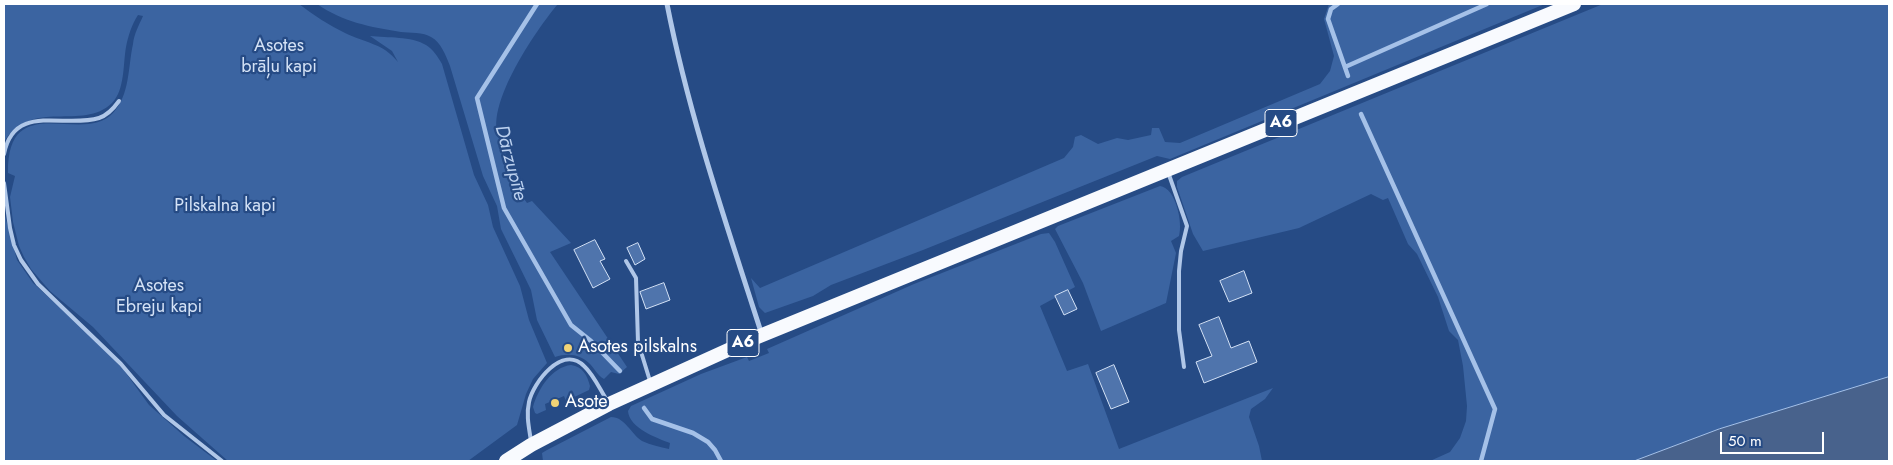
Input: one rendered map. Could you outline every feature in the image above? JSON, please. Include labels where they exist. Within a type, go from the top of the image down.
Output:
[{"type":"highway","name":"A6","points":[[506,461],[531,445],[609,404],[762,335],[1574,4]]},
{"type":"street","points":[[667,4],[675,45],[715,190],[762,335]]},
{"type":"lane","points":[[4,154],[9,137],[16,129],[27,123],[39,120],[86,120],[98,118],[114,108],[119,101]]},
{"type":"lane","points":[[1167,170],[1187,226],[1180,271],[1179,330],[1184,367]]},
{"type":"lane","points":[[4,183],[14,245],[21,260],[38,284],[121,364],[164,415],[222,461]]},
{"type":"lane","points":[[626,261],[636,278],[638,342],[651,384]]},
{"type":"lane","points":[[531,445],[528,416],[530,399],[537,382],[559,362],[574,360],[584,366],[609,404]]},
{"type":"green space","points":[[4,4],[299,4],[339,30],[380,47],[398,62],[392,51],[370,36],[413,40],[429,47],[442,64],[474,175],[488,205],[493,227],[520,286],[529,320],[547,363],[533,379],[526,394],[517,425],[468,461],[228,461],[177,416],[93,327],[50,291],[31,269],[24,257],[13,222],[10,197],[15,176],[8,173],[11,147],[20,132],[33,125],[100,122],[113,113],[123,98],[128,80],[134,40],[143,16],[138,15],[130,30],[123,76],[119,91],[112,103],[100,111],[86,115],[57,116],[28,121],[15,129],[4,142]]},
{"type":"green space","points":[[317,4],[558,4],[537,32],[513,72],[503,93],[497,114],[497,131],[503,144],[515,186],[527,203],[532,201],[571,243],[550,252],[627,367],[619,374],[611,372],[604,379],[590,364],[578,356],[565,355],[555,357],[537,320],[531,290],[501,229],[497,206],[483,176],[450,66],[438,42],[424,34],[401,32],[357,23]]},
{"type":"green space","points":[[1329,4],[1545,4],[1170,159],[1157,156],[831,285],[813,296],[765,313],[759,307],[751,278],[760,288],[1064,158],[1073,147],[1075,137],[1081,135],[1098,144],[1117,138],[1128,140],[1151,135],[1152,128],[1159,128],[1165,142],[1180,143],[1320,84],[1330,71],[1334,56],[1324,19]]},
{"type":"green space","points":[[1603,4],[1889,4],[1889,377],[1719,429],[1634,461],[1430,461],[1450,452],[1460,438],[1466,421],[1467,406],[1463,366],[1458,340],[1449,331],[1438,297],[1417,254],[1408,244],[1388,198],[1383,200],[1371,194],[1299,228],[1203,251],[1193,234],[1177,187],[1177,181],[1182,177]]},
{"type":"green space","points":[[1160,186],[1166,188],[1174,199],[1180,223],[1179,236],[1171,241],[1176,253],[1166,303],[1101,331],[1083,283],[1055,229],[1058,226]]},
{"type":"green space","points":[[4,212],[17,260],[33,283],[123,369],[149,405],[184,436],[217,461],[4,461]]},
{"type":"green space","points":[[1049,233],[1055,242],[1075,287],[1040,306],[1067,371],[1088,364],[1119,449],[1273,388],[1265,399],[1251,409],[1249,417],[1262,461],[543,461],[542,453],[611,417],[624,423],[642,441],[669,449],[670,443],[644,432],[633,422],[628,411],[631,406],[701,374],[747,357],[749,361],[769,353],[767,349],[914,284],[1041,234]]},
{"type":"green space","points":[[571,365],[584,372],[590,386],[589,390],[566,401],[564,396],[545,404],[546,410],[535,413],[533,407],[542,386],[552,374]]},
{"type":"shaded area","points":[[1889,377],[1889,461],[1634,461],[1719,429]]},
{"type":"building","points":[[595,240],[605,259],[600,261],[610,279],[593,288],[574,250]]},
{"type":"building","points":[[638,243],[645,259],[635,265],[627,248]]},
{"type":"building","points":[[1244,271],[1252,293],[1229,302],[1220,281]]},
{"type":"building","points":[[664,283],[670,300],[646,309],[640,292]]},
{"type":"building","points":[[1068,290],[1077,309],[1064,315],[1055,296]]},
{"type":"building","points":[[1219,317],[1231,348],[1249,341],[1257,362],[1204,383],[1196,362],[1212,356],[1199,325]]},
{"type":"building","points":[[1114,365],[1129,402],[1111,409],[1096,373]]},
{"type":"waterway","name":"Dārzupīte","points":[[537,4],[477,98],[504,208],[571,325],[591,341],[620,371]]},
{"type":"waterway","points":[[1338,4],[1331,9],[1328,19],[1348,76]]},
{"type":"waterway","points":[[1345,67],[1487,4]]},
{"type":"waterway","points":[[1361,114],[1495,409],[1481,461]]},
{"type":"waterway","name":"Dārzupīte","points":[[644,408],[652,419],[693,433],[708,442],[721,461]]},
{"type":"place","name":"Asotes pilskalns","points":[[568,348]]},
{"type":"place","name":"Asote","points":[[555,403]]},
{"type":"park label","name":"Asotes brāļu kapi","points":[[279,57]]},
{"type":"park label","name":"Pilskalna kapi","points":[[225,207]]},
{"type":"park label","name":"Asotes Ebreju kapi","points":[[159,297]]}]
